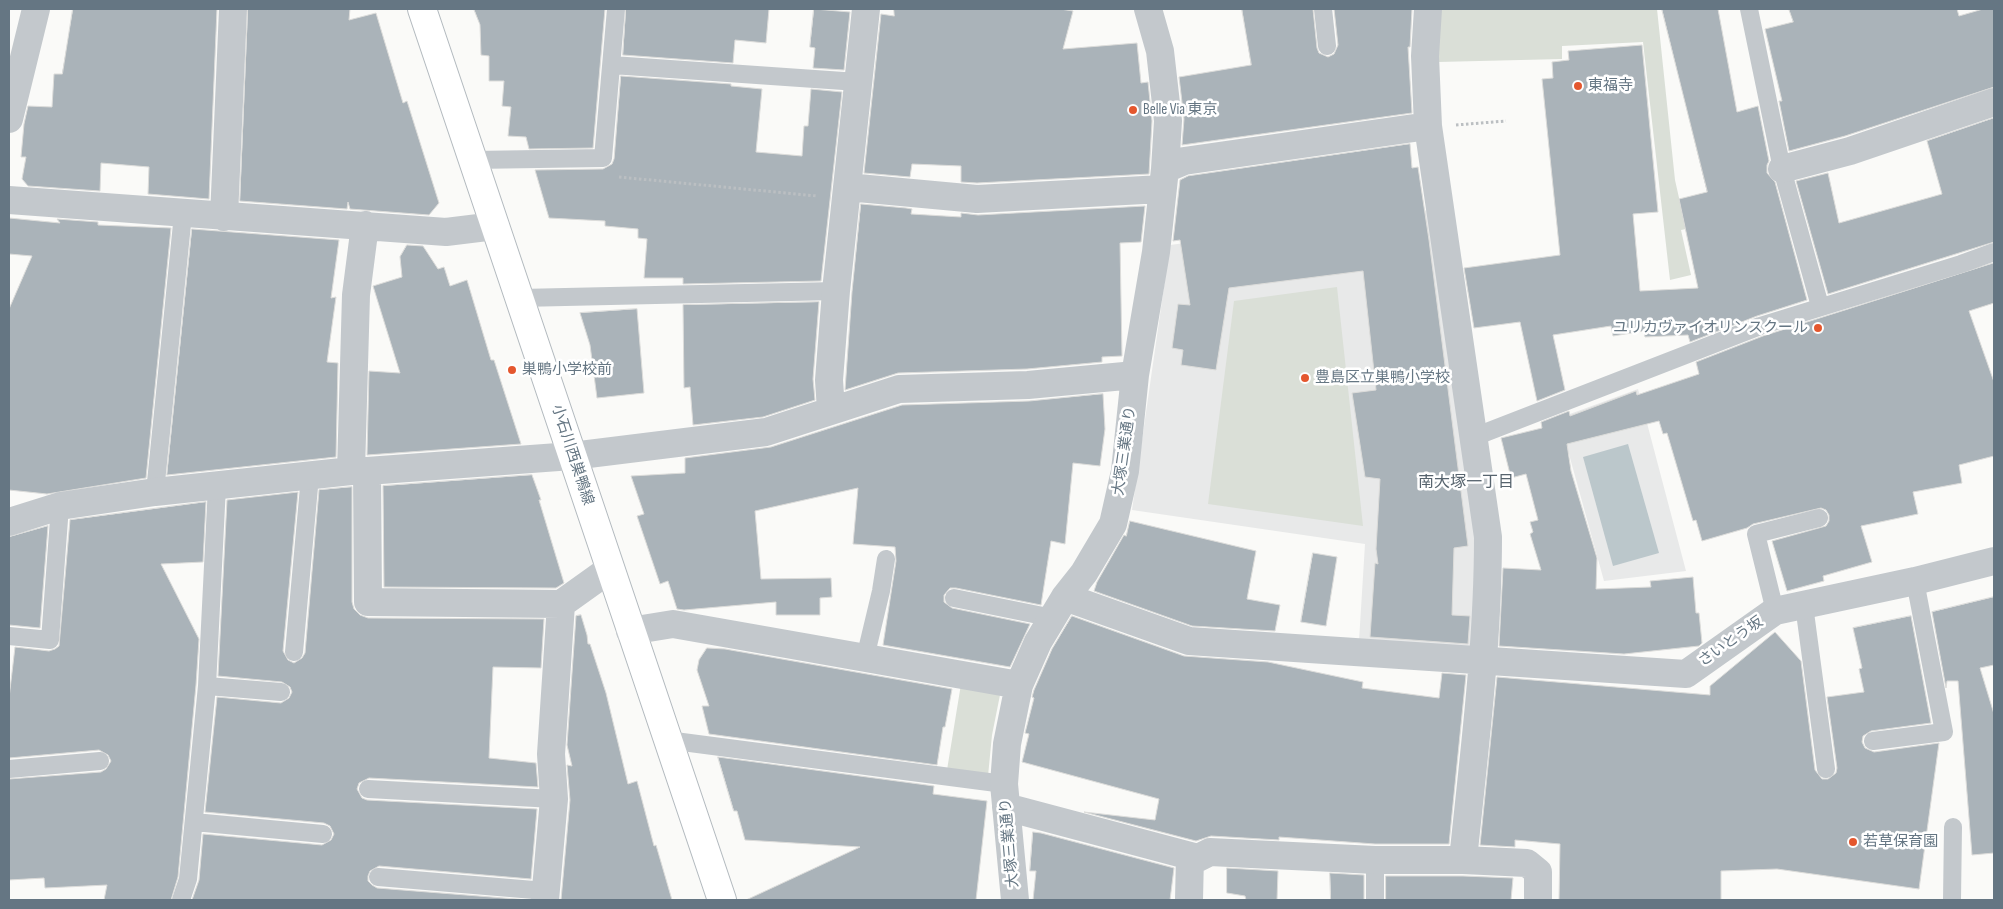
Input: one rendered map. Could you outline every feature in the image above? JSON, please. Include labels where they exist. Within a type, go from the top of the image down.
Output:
[{"type":"main road","name":"小石川西巣鴨線","points":[[422,9],[722,900]]},
{"type":"street","points":[[10,106],[36,9]]},
{"type":"street","points":[[224,217],[233,9]]},
{"type":"street","points":[[831,410],[829,380],[836,292],[866,9]]},
{"type":"street","name":"大塚三業通り","points":[[1015,900],[1005,796],[1007,744],[1019,685],[1038,642],[1059,607],[1084,573],[1113,524],[1125,471],[1135,375],[1156,252],[1164,179],[1167,112],[1160,51],[1148,9]]},
{"type":"street","points":[[1428,9],[1425,56],[1428,126],[1488,537],[1488,589],[1484,660],[1462,860]]},
{"type":"street","points":[[1782,169],[1850,151],[1994,102]]},
{"type":"street","points":[[847,193],[977,199],[1164,179],[1184,161],[1428,126]]},
{"type":"street","points":[[9,200],[446,232],[495,226]]},
{"type":"street","points":[[365,225],[356,295],[359,471],[368,602],[561,604],[610,569]]},
{"type":"street","points":[[9,522],[60,506],[155,492],[359,471],[572,456],[766,432],[899,388],[1028,385],[1135,375]]},
{"type":"street","name":"さいとう坂","points":[[1059,607],[1189,641],[1686,674],[1775,611],[1915,581],[1994,561]]},
{"type":"street","points":[[545,896],[554,799],[551,754],[561,604]]},
{"type":"street","points":[[630,631],[673,624],[1019,685]]},
{"type":"street","points":[[1005,796],[1198,858],[1210,852],[1375,860],[1462,860],[1527,863],[1538,872],[1538,900]]},
{"type":"street","points":[[1189,900],[1190,856]]},
{"type":"lane","points":[[473,160],[602,158],[616,9]]},
{"type":"lane","points":[[1323,9],[1327,46]]},
{"type":"lane","points":[[1749,9],[1782,169],[1820,306]]},
{"type":"lane","points":[[612,64],[858,82]]},
{"type":"lane","points":[[155,492],[183,214]]},
{"type":"lane","points":[[1474,437],[1760,326],[1952,267],[1994,252]]},
{"type":"lane","points":[[520,298],[836,292]]},
{"type":"lane","points":[[294,652],[310,476]]},
{"type":"lane","points":[[181,900],[188,879],[207,686],[217,486]]},
{"type":"lane","points":[[9,636],[50,640],[60,506]]},
{"type":"lane","points":[[1775,611],[1756,534],[1819,518]]},
{"type":"lane","points":[[865,658],[881,591],[886,559]]},
{"type":"lane","points":[[1873,740],[1944,732],[1915,581]]},
{"type":"lane","points":[[954,598],[1059,607]]},
{"type":"lane","points":[[1804,605],[1826,769]]},
{"type":"lane","points":[[207,686],[281,692]]},
{"type":"lane","points":[[667,740],[1005,796]]},
{"type":"lane","points":[[9,769],[100,761]]},
{"type":"lane","points":[[368,789],[554,799]]},
{"type":"lane","points":[[194,822],[323,834]]},
{"type":"lane","points":[[1952,827],[1952,900]]},
{"type":"lane","points":[[1375,860],[1375,900]]},
{"type":"lane","points":[[378,877],[545,896]]},
{"type":"path","points":[[1468,124],[1506,121]]},
{"type":"path","points":[[602,158],[603,175],[847,193]]},
{"type":"shaded area","points":[[1441,9],[1657,9],[1675,180],[1686,229],[1681,230],[1691,275],[1670,280],[1643,42],[1562,46],[1562,59],[1438,62]]},
{"type":"shaded area","name":"豊島区立巣鴨小学校","points":[[1436,209],[1481,544],[1473,648],[1359,641],[1365,544],[1132,510],[1170,245]]},
{"type":"shaded area","points":[[1337,287],[1363,526],[1208,504],[1234,301]]},
{"type":"shaded area","points":[[1638,389],[1686,571],[1604,581],[1559,418]]},
{"type":"shaded area","points":[[1628,444],[1659,553],[1613,566],[1583,457]]},
{"type":"shaded area","points":[[961,684],[1001,690],[992,735],[988,776],[947,770]]},
{"type":"building","points":[[73,9],[217,9],[209,199],[148,194],[149,167],[101,163],[100,191],[28,186],[22,179],[26,157],[21,157],[24,124],[28,106],[52,107],[54,74],[62,74]]},
{"type":"building","points":[[248,9],[350,9],[349,20],[376,13],[403,103],[407,101],[439,203],[429,215],[350,209],[348,202],[347,209],[240,201]]},
{"type":"building","points":[[474,9],[605,9],[593,148],[529,149],[526,137],[508,136],[511,107],[502,106],[504,81],[489,81],[489,56],[481,55],[480,25]]},
{"type":"building","points":[[626,9],[769,9],[766,43],[735,40],[733,63],[623,55]]},
{"type":"building","points":[[814,9],[850,12],[844,70],[813,68],[815,48],[810,47]]},
{"type":"building","points":[[894,9],[1060,9],[1073,11],[1063,49],[1137,43],[1141,83],[1148,82],[1152,121],[1149,174],[977,183],[961,182],[961,166],[912,164],[910,177],[864,173],[881,14],[894,16]]},
{"type":"building","points":[[1242,9],[1313,9],[1317,48],[1319,53],[1328,57],[1334,54],[1338,45],[1334,9],[1412,9],[1410,47],[1408,47],[1412,113],[1182,145],[1184,119],[1179,77],[1251,65]]},
{"type":"building","points":[[1662,9],[1718,9],[1737,112],[1758,106],[1769,161],[1767,173],[1775,182],[1807,300],[1757,316],[1690,342],[1688,335],[1645,337],[1644,331],[1613,336],[1611,326],[1553,335],[1565,390],[1537,401],[1520,322],[1474,328],[1464,268],[1560,255],[1542,79],[1553,78],[1552,62],[1569,60],[1568,51],[1642,45],[1658,212],[1633,214],[1640,291],[1698,288],[1679,199],[1707,192]]},
{"type":"building","points":[[1789,9],[1957,9],[1959,16],[1983,9],[1994,9],[1994,87],[1845,136],[1789,151],[1779,101],[1782,101],[1765,29],[1793,22]]},
{"type":"building","points":[[621,76],[731,84],[731,86],[762,89],[756,152],[802,156],[804,126],[808,126],[811,89],[842,92],[821,281],[683,284],[683,278],[644,278],[647,239],[638,238],[638,229],[605,226],[605,221],[549,218],[535,170],[603,169],[612,164]]},
{"type":"building","points":[[1994,118],[1994,242],[1828,294],[1796,181],[1828,173],[1839,223],[1942,194],[1927,141]]},
{"type":"building","points":[[1410,144],[1412,168],[1418,167],[1429,240],[1468,546],[1454,548],[1452,615],[1470,616],[1468,644],[1370,637],[1375,563],[1378,564],[1376,549],[1380,479],[1365,477],[1352,393],[1376,390],[1363,271],[1229,288],[1216,370],[1181,365],[1183,350],[1172,348],[1178,304],[1190,305],[1180,240],[1173,241],[1180,180],[1188,176]]},
{"type":"building","points":[[861,204],[912,209],[911,214],[961,217],[961,213],[978,215],[1145,206],[1141,242],[1120,243],[1122,356],[1102,357],[1102,362],[1027,369],[898,373],[845,390]]},
{"type":"building","points":[[9,218],[60,223],[57,219],[98,222],[98,225],[171,228],[146,478],[47,494],[9,490],[9,309],[32,256],[9,254]]},
{"type":"building","points":[[192,229],[339,240],[331,298],[336,297],[327,362],[338,363],[336,457],[167,475]]},
{"type":"building","points":[[407,245],[423,246],[438,269],[444,267],[450,286],[467,280],[491,360],[494,360],[521,444],[367,455],[369,371],[400,373],[373,286],[402,277],[400,257]]},
{"type":"building","points":[[1994,263],[1994,303],[1969,311],[1994,382],[1994,456],[1959,465],[1962,483],[1913,492],[1918,514],[1861,526],[1872,562],[1823,576],[1824,581],[1787,591],[1772,541],[1826,526],[1829,521],[1829,515],[1826,510],[1821,508],[1753,524],[1747,528],[1702,541],[1696,520],[1693,521],[1667,433],[1663,434],[1659,421],[1567,444],[1571,471],[1597,558],[1596,589],[1651,587],[1650,581],[1693,577],[1696,613],[1699,613],[1702,643],[1699,646],[1624,654],[1499,646],[1503,568],[1541,570],[1530,534],[1533,532],[1530,522],[1538,520],[1526,474],[1511,478],[1501,438],[1542,428],[1541,422],[1569,411],[1570,416],[1636,391],[1637,395],[1699,374],[1696,362],[1763,336]]},
{"type":"building","points":[[819,302],[813,379],[815,400],[763,417],[693,425],[690,387],[684,388],[683,305]]},
{"type":"building","points":[[637,309],[644,393],[597,398],[590,345],[580,313]]},
{"type":"building","points":[[1103,394],[1105,429],[1100,466],[1073,463],[1065,544],[1051,541],[1041,605],[956,588],[950,588],[944,595],[944,602],[952,608],[1030,624],[1010,667],[883,645],[896,561],[895,547],[853,544],[858,488],[755,511],[761,579],[831,578],[832,597],[820,598],[820,615],[776,615],[776,602],[677,609],[668,581],[660,584],[637,516],[644,514],[631,476],[685,473],[685,458],[771,447],[902,405],[1029,401]]},
{"type":"building","points":[[532,475],[541,500],[539,500],[564,583],[556,588],[384,587],[383,486]]},
{"type":"building","points":[[352,487],[352,602],[354,609],[360,615],[368,618],[544,619],[541,668],[493,667],[489,758],[536,763],[538,787],[369,778],[359,783],[357,789],[362,798],[367,800],[537,809],[531,879],[379,866],[370,871],[368,881],[377,888],[529,900],[192,900],[199,880],[203,834],[322,845],[331,840],[334,834],[330,826],[324,823],[205,812],[217,697],[281,703],[289,698],[292,692],[290,687],[282,682],[218,676],[227,500],[298,492],[283,651],[288,660],[294,663],[302,658],[305,653],[319,490]]},
{"type":"building","points":[[206,502],[203,562],[161,564],[199,639],[178,877],[171,900],[104,900],[107,885],[45,888],[44,878],[9,880],[9,779],[101,772],[106,769],[111,761],[108,755],[99,750],[9,758],[9,698],[15,647],[49,651],[59,646],[70,520]]},
{"type":"building","points":[[1130,521],[1256,551],[1247,599],[1280,605],[1275,631],[1192,626],[1094,591],[1097,582],[1124,535],[1126,536]]},
{"type":"building","points":[[48,526],[40,628],[9,625],[9,537]]},
{"type":"building","points":[[1313,553],[1337,557],[1326,626],[1301,622]]},
{"type":"building","points":[[1994,597],[1994,665],[1980,668],[1994,714],[1994,853],[1972,855],[1958,681],[1947,681],[1946,688],[1932,612]]},
{"type":"building","points":[[581,615],[588,644],[590,644],[606,693],[628,784],[637,781],[654,846],[656,845],[672,900],[561,900],[570,800],[567,765],[572,766],[567,745],[576,616]]},
{"type":"building","points":[[1072,616],[1184,656],[1268,662],[1363,682],[1362,688],[1439,698],[1442,673],[1466,675],[1449,844],[1375,844],[1279,837],[1279,840],[1211,836],[1196,841],[1084,812],[1155,820],[1159,799],[1022,762],[1029,734],[1025,733],[1034,698],[1032,697],[1034,690],[1052,649]]},
{"type":"building","points":[[1911,616],[1931,723],[1871,731],[1863,736],[1862,742],[1865,748],[1874,752],[1939,743],[1919,889],[1777,869],[1721,871],[1721,900],[1559,900],[1560,844],[1515,840],[1515,847],[1480,845],[1497,677],[1710,695],[1710,686],[1775,632],[1801,661],[1815,770],[1822,779],[1828,779],[1836,773],[1837,768],[1827,697],[1864,692],[1859,669],[1862,668],[1853,628]]},
{"type":"building","points":[[707,648],[725,649],[952,689],[937,765],[709,734],[702,706],[709,706],[697,670],[699,660]]},
{"type":"building","points":[[718,757],[934,786],[933,794],[987,801],[976,900],[746,900],[860,847],[745,840]]},
{"type":"building","points":[[1033,832],[1174,868],[1170,900],[1033,900],[1036,871],[1030,871]]},
{"type":"building","points":[[1227,868],[1278,871],[1277,900],[1246,900],[1245,896],[1227,893]]},
{"type":"building","points":[[1330,873],[1364,875],[1364,900],[1331,900]]},
{"type":"building","points":[[1386,876],[1513,878],[1511,900],[1386,900]]},
{"type":"place","name":"東福寺","points":[[1578,86]]},
{"type":"place","name":"Belle Via 東京","points":[[1133,110]]},
{"type":"place","name":"ユリカヴァイオリンスクール","points":[[1818,328]]},
{"type":"place","name":"巣鴨小学校前","points":[[512,370]]},
{"type":"place","name":"豊島区立巣鴨小学校","points":[[1305,378]]},
{"type":"place","name":"若草保育園","points":[[1853,842]]},
{"type":"district","name":"南大塚一丁目","points":[[1466,483]]}]
